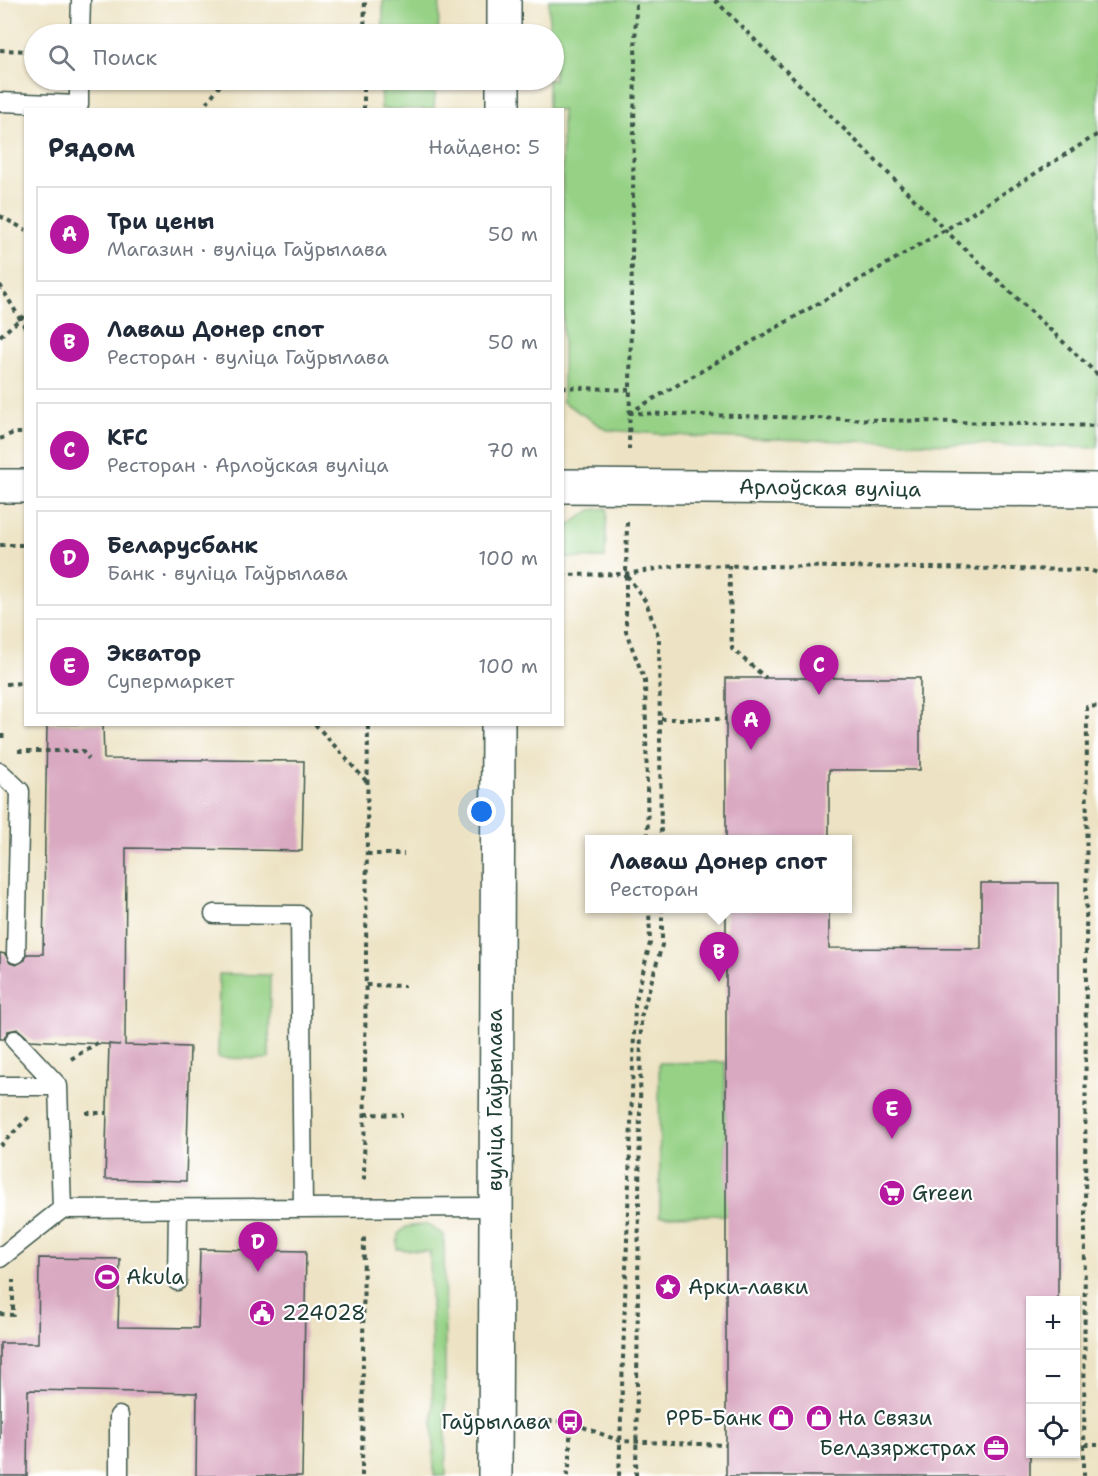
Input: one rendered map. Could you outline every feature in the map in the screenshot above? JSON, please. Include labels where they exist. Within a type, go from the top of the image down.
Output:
[{"type":"main road","points":[[504,0],[504,24]]},
{"type":"main road","points":[[503,90],[503,108]]},
{"type":"main road","points":[[0,486],[24,486]]},
{"type":"main road","name":"Арлоўская вуліца","points":[[564,486],[1098,490]]},
{"type":"main road","name":"вуліца Гаўрылава","points":[[495,1476],[498,726]]},
{"type":"lane","points":[[80,24],[81,0]]},
{"type":"lane","points":[[0,102],[79,105],[79,90]]},
{"type":"lane","points":[[0,772],[20,791],[16,954]]},
{"type":"lane","points":[[214,914],[300,915],[303,1208]]},
{"type":"lane","points":[[15,1040],[58,1086],[62,1209]]},
{"type":"lane","points":[[0,1086],[58,1086]]},
{"type":"lane","points":[[6,1264],[62,1209],[495,1207]]},
{"type":"lane","points":[[177,1281],[178,1209]]},
{"type":"lane","points":[[119,1416],[119,1476]]},
{"type":"path","points":[[364,24],[365,0]]},
{"type":"path","points":[[629,450],[636,0]]},
{"type":"path","points":[[715,0],[945,230],[1098,375]]},
{"type":"path","points":[[0,50],[24,51]]},
{"type":"path","points":[[203,108],[216,90]]},
{"type":"path","points":[[364,90],[364,108]]},
{"type":"path","points":[[629,413],[945,230],[1098,134]]},
{"type":"path","points":[[0,216],[24,229]]},
{"type":"path","points":[[0,285],[24,326]]},
{"type":"path","points":[[0,336],[24,316]]},
{"type":"path","points":[[564,387],[629,390]]},
{"type":"path","points":[[629,413],[1098,426]]},
{"type":"path","points":[[0,439],[13,433],[24,433]]},
{"type":"path","points":[[627,518],[626,632],[645,681],[648,835]]},
{"type":"path","points":[[0,545],[24,545]]},
{"type":"path","points":[[0,552],[6,545]]},
{"type":"path","points":[[564,575],[627,574],[681,565],[1090,570],[1098,573]]},
{"type":"path","points":[[729,565],[732,649],[766,678]]},
{"type":"path","points":[[627,574],[646,602],[659,638],[661,835]]},
{"type":"path","points":[[6,684],[24,683]]},
{"type":"path","points":[[1084,1476],[1087,707],[1098,706]]},
{"type":"path","points":[[660,719],[726,719]]},
{"type":"path","points":[[317,726],[368,782]]},
{"type":"path","points":[[362,1476],[368,726]]},
{"type":"path","points":[[0,736],[6,736]]},
{"type":"path","points":[[17,751],[82,751],[89,759]]},
{"type":"path","points":[[367,854],[404,854]]},
{"type":"path","points":[[619,1476],[634,1005],[650,943],[649,913]]},
{"type":"path","points":[[636,1476],[641,1017],[662,945],[662,913]]},
{"type":"path","points":[[366,985],[405,986]]},
{"type":"path","points":[[68,1061],[96,1043]]},
{"type":"path","points":[[80,1113],[107,1113]]},
{"type":"path","points":[[365,1114],[403,1115]]},
{"type":"path","points":[[0,1314],[13,1315],[6,1264]]},
{"type":"path","points":[[495,1418],[570,1422],[620,1441],[726,1444]]},
{"type":"path","points":[[567,1476],[570,1461],[570,1422]]},
{"type":"path","points":[[1080,1445],[1098,1445]]},
{"type":"green space","points":[[383,0],[440,0],[439,24],[383,24]]},
{"type":"green space","points":[[549,0],[1098,0],[1098,448],[702,437],[607,430],[564,403],[564,108],[548,108],[548,90],[564,90],[564,24],[549,24]]},
{"type":"green space","points":[[382,90],[435,90],[434,108],[381,108]]},
{"type":"green space","points":[[607,508],[605,558],[564,558],[564,532],[569,525],[591,510]]},
{"type":"green space","points":[[219,974],[270,975],[269,1059],[218,1058]]},
{"type":"green space","points":[[725,1062],[727,1215],[660,1216],[659,1063]]},
{"type":"green space","points":[[426,1224],[444,1235],[446,1476],[434,1476],[430,1252],[397,1249],[398,1234],[406,1227]]},
{"type":"building","points":[[726,678],[920,678],[920,770],[829,770],[829,835],[726,835]]},
{"type":"building","points":[[47,726],[103,726],[104,759],[304,761],[302,851],[126,848],[125,1045],[190,1047],[186,1181],[105,1179],[109,1044],[30,1040],[18,1029],[8,1031],[4,1039],[0,1039],[0,953],[5,954],[10,963],[16,965],[25,960],[27,954],[43,954]]},
{"type":"building","points":[[981,883],[1058,883],[1058,1296],[1026,1296],[1026,1458],[1030,1458],[1030,1476],[726,1476],[726,913],[829,913],[829,948],[981,949]]},
{"type":"building","points":[[200,1249],[306,1251],[302,1476],[196,1476],[197,1393],[28,1390],[27,1476],[0,1476],[0,1343],[38,1343],[39,1258],[120,1259],[118,1327],[198,1328]]},
{"type":"place","name":"KFC","points":[[819,695]]},
{"type":"place","name":"Три цены","points":[[751,750]]},
{"type":"place","name":"Лаваш Донер спот","points":[[719,982]]},
{"type":"place","name":"Экватор","points":[[892,1139]]},
{"type":"place","name":"Green","points":[[892,1193]]},
{"type":"place","name":"Беларусбанк","points":[[258,1272]]},
{"type":"place","name":"Akula","points":[[107,1277]]},
{"type":"place","name":"Арки-лавки","points":[[668,1287]]},
{"type":"place","name":"224028","points":[[262,1313]]},
{"type":"place","name":"РРБ-Банк","points":[[781,1418]]},
{"type":"place","name":"На Связи","points":[[819,1418]]},
{"type":"place","name":"Гаўрылава","points":[[570,1422]]},
{"type":"place","name":"Белдзяржстрах","points":[[996,1448]]}]
